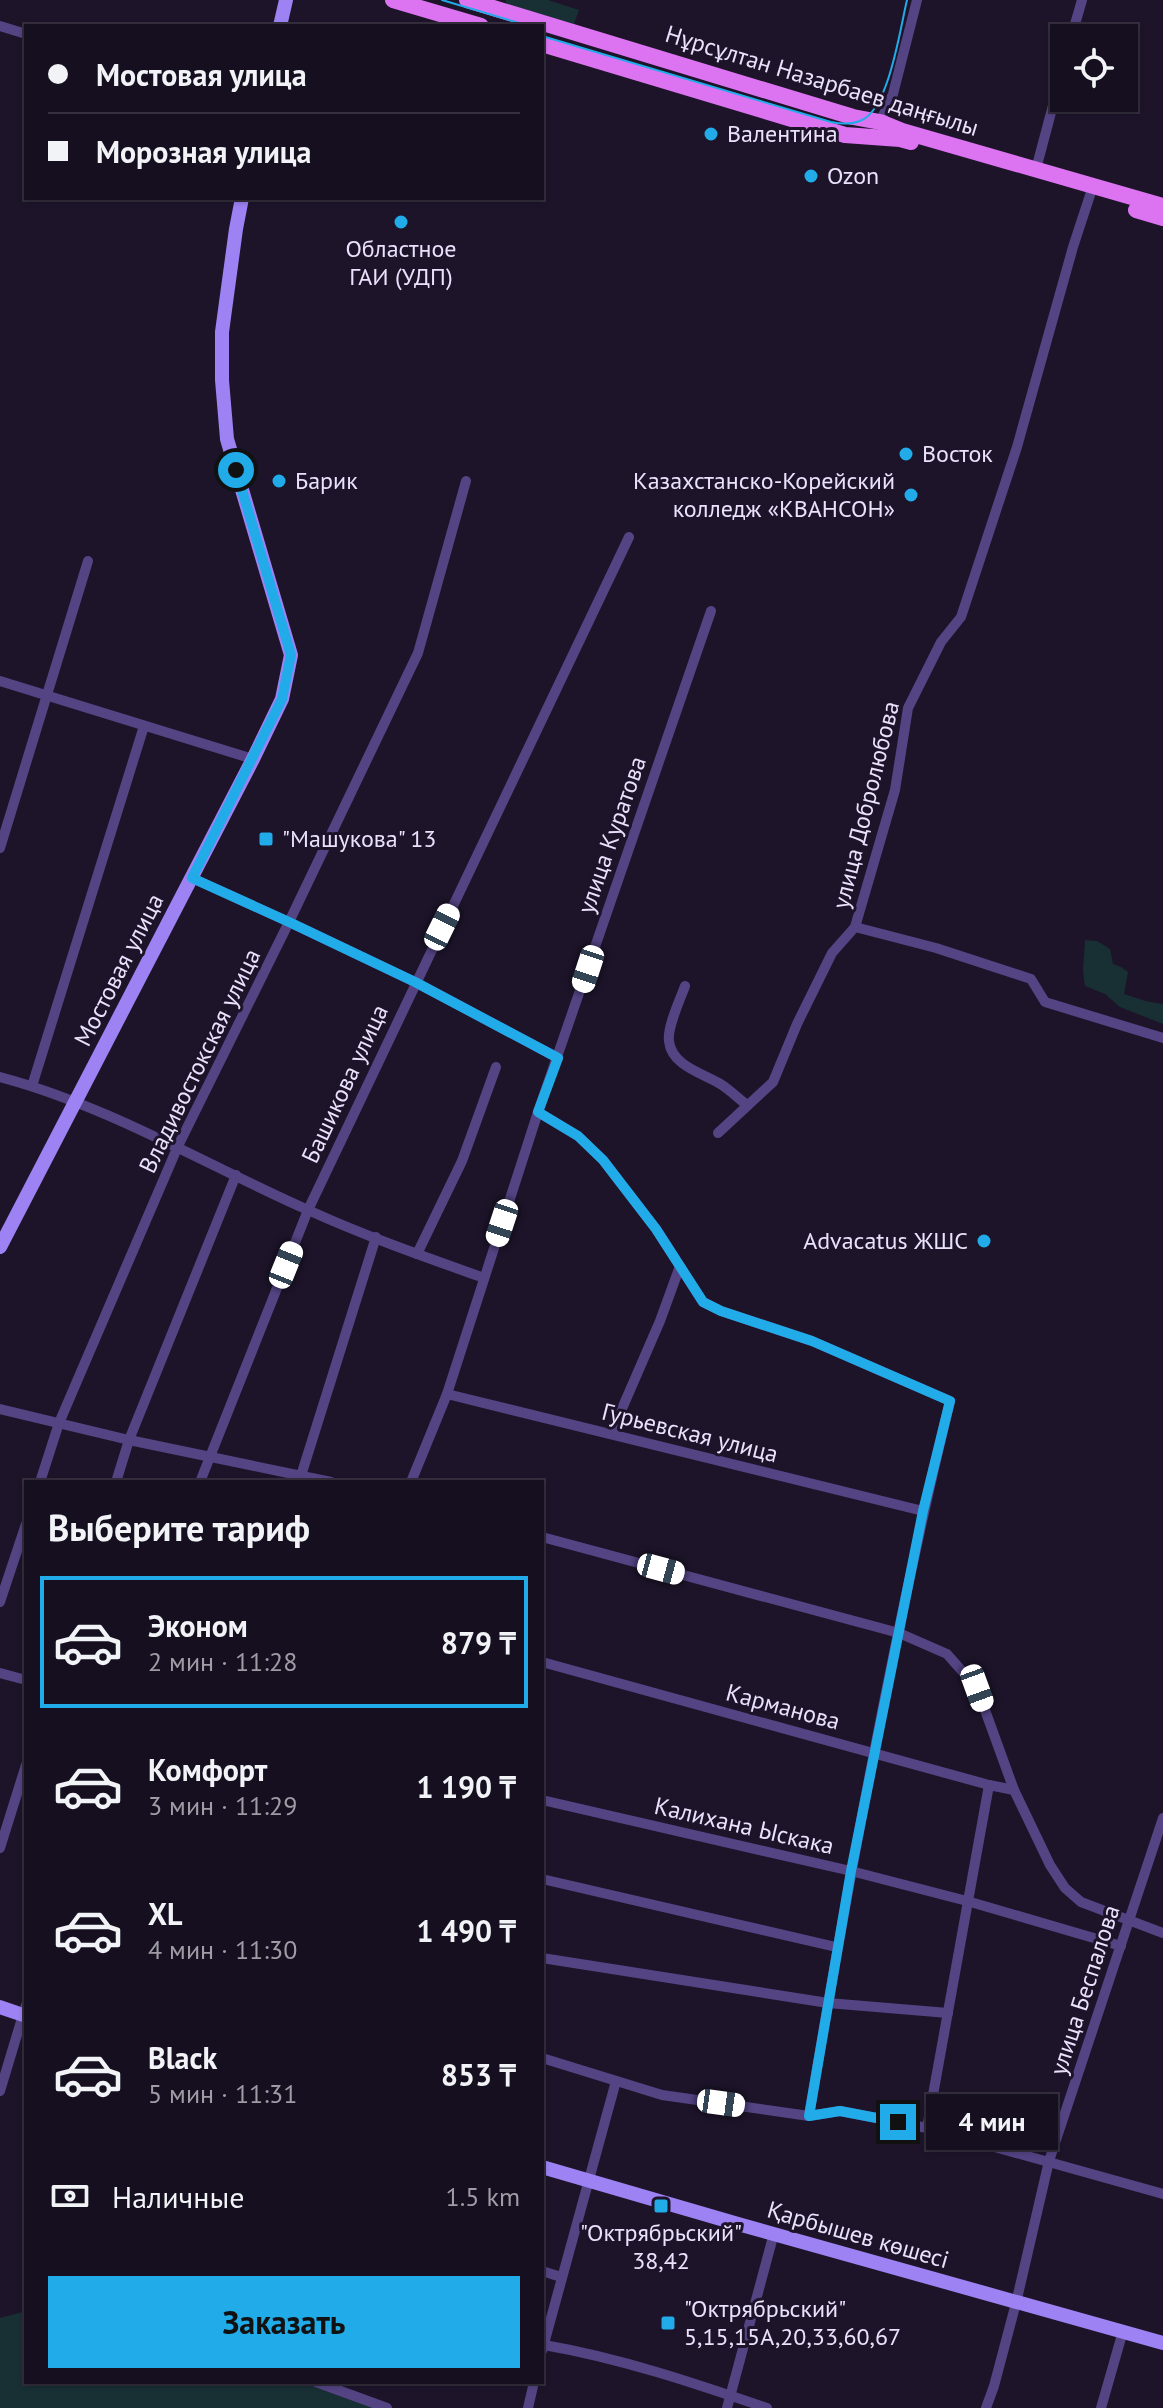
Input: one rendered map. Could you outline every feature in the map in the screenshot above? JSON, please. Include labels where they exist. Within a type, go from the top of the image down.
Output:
[{"type":"main road","points":[[393,0],[474,24]]},
{"type":"main road","name":"Нұрсұлтан Назарбаев даңғылы","points":[[467,0],[853,117],[900,139],[1045,181],[1163,206]]},
{"type":"main road","name":"Нұрсұлтан Назарбаев даңғылы","points":[[544,45],[845,135],[876,129],[902,131],[1036,169],[1163,218]]},
{"type":"street","points":[[280,24],[286,0]]},
{"type":"street","points":[[876,129],[893,94],[917,0]]},
{"type":"street","points":[[1075,24],[1082,0]]},
{"type":"street","points":[[0,26],[24,33]]},
{"type":"street","points":[[1036,169],[1051,112]]},
{"type":"street","name":"улица Добролюбова","points":[[718,1133],[773,1082],[832,953],[855,927],[895,790],[908,708],[941,642],[961,617],[1017,447],[1073,247],[1092,191]]},
{"type":"street","name":"Мостовая улица","points":[[0,1247],[282,699],[291,655],[227,439],[222,380],[222,332],[242,200]]},
{"type":"street","name":"Владивостокская улица","points":[[41,1480],[59,1423],[178,1146],[418,653],[466,481]]},
{"type":"street","name":"Башикова улица","points":[[201,1480],[308,1210],[629,537]]},
{"type":"street","points":[[0,848],[88,561]]},
{"type":"street","name":"улица Куратова","points":[[412,1480],[447,1394],[538,1112],[711,611]]},
{"type":"street","points":[[0,681],[253,759]]},
{"type":"street","points":[[32,1086],[144,726]]},
{"type":"street","points":[[192,878],[415,982],[558,1058]]},
{"type":"street","points":[[855,927],[936,948],[1031,979],[1045,1002],[1163,1038]]},
{"type":"street","points":[[685,986],[669,1042],[677,1057],[747,1105]]},
{"type":"street","points":[[417,1254],[462,1161],[496,1067]]},
{"type":"street","points":[[0,1077],[75,1103],[178,1146],[308,1210],[484,1278]]},
{"type":"street","points":[[538,1112],[578,1136],[603,1160],[634,1199],[703,1302],[721,1311],[812,1341],[950,1401],[923,1511],[836,1947],[809,2116]]},
{"type":"street","points":[[117,1480],[129,1440],[236,1175]]},
{"type":"street","points":[[0,1409],[300,1478],[376,1237]]},
{"type":"street","points":[[611,1434],[680,1266]]},
{"type":"street","name":"Гурьевская улица","points":[[447,1394],[923,1511]]},
{"type":"street","points":[[0,1602],[24,1530]]},
{"type":"street","points":[[544,1538],[899,1633],[947,1654],[977,1688],[1014,1790],[1050,1865],[1065,1888],[1081,1902],[1163,1933]]},
{"type":"street","name":"Карманова","points":[[544,1663],[1014,1790]]},
{"type":"street","points":[[0,1673],[24,1679]]},
{"type":"street","points":[[0,1848],[24,1771]]},
{"type":"street","points":[[927,2128],[989,1785]]},
{"type":"street","name":"Калихана Ыскака","points":[[544,1800],[851,1871],[1121,1946]]},
{"type":"street","name":"улица Беспалова","points":[[986,2408],[1016,2303],[1049,2161],[1163,1818]]},
{"type":"street","points":[[544,1879],[836,1947]]},
{"type":"street","points":[[544,1958],[828,2003],[948,2013]]},
{"type":"street","points":[[0,2007],[24,2012]]},
{"type":"street","points":[[0,2091],[24,2015]]},
{"type":"street","points":[[544,2059],[662,2095],[809,2116],[840,2111],[927,2128],[1163,2194]]},
{"type":"street","points":[[544,2343],[616,2081]]},
{"type":"street","name":"Қарбышев көшесі","points":[[544,2168],[1163,2343]]},
{"type":"street","points":[[727,2408],[774,2233]]},
{"type":"street","points":[[544,2272],[561,2277]]},
{"type":"street","points":[[1101,2408],[1123,2331]]},
{"type":"street","points":[[544,2347],[588,2352],[767,2408]]},
{"type":"street","points":[[321,2384],[387,2408]]},
{"type":"street","points":[[528,2408],[534,2384]]},
{"type":"green space","points":[[506,0],[548,0],[579,10],[574,24],[506,4]]},
{"type":"green space","points":[[1085,940],[1097,941],[1110,949],[1113,964],[1128,972],[1124,994],[1163,1004],[1163,1024],[1120,1007],[1105,994],[1085,986]]},
{"type":"green space","points":[[24,2312],[24,2384],[319,2384],[388,2408],[0,2408],[0,2318]]},
{"type":"tram line","points":[[442,0],[522,24]]},
{"type":"tram line","points":[[544,37],[843,124],[862,120],[879,100],[892,66],[907,0]]},
{"type":"place","name":"Валентина","points":[[711,134]]},
{"type":"place","name":"Ozon","points":[[811,176]]},
{"type":"place","name":"Областное ГАИ (УДП)","points":[[401,222]]},
{"type":"place","name":"Восток","points":[[906,454]]},
{"type":"place","name":"Барик","points":[[279,481]]},
{"type":"place","name":"Казахстанско-Корейский колледж «КВАНСОН»","points":[[911,495]]},
{"type":"place","name":"\"Машукова\" 13","points":[[266,839]]},
{"type":"place","name":"Advacatus ЖШС","points":[[984,1241]]},
{"type":"place","name":"\"Октрябрьский\" 38,42","points":[[661,2206]]},
{"type":"place","name":"\"Октрябрьский\" 5,15,15А,20,33,60,67","points":[[668,2323]]},
{"type":"route","points":[[236,470],[291,655],[282,699],[192,878],[415,982],[558,1058],[538,1112],[578,1136],[603,1160],[656,1229],[703,1302],[721,1311],[812,1341],[950,1401],[923,1511],[836,1947],[809,2116],[840,2111],[898,2122]]}]
